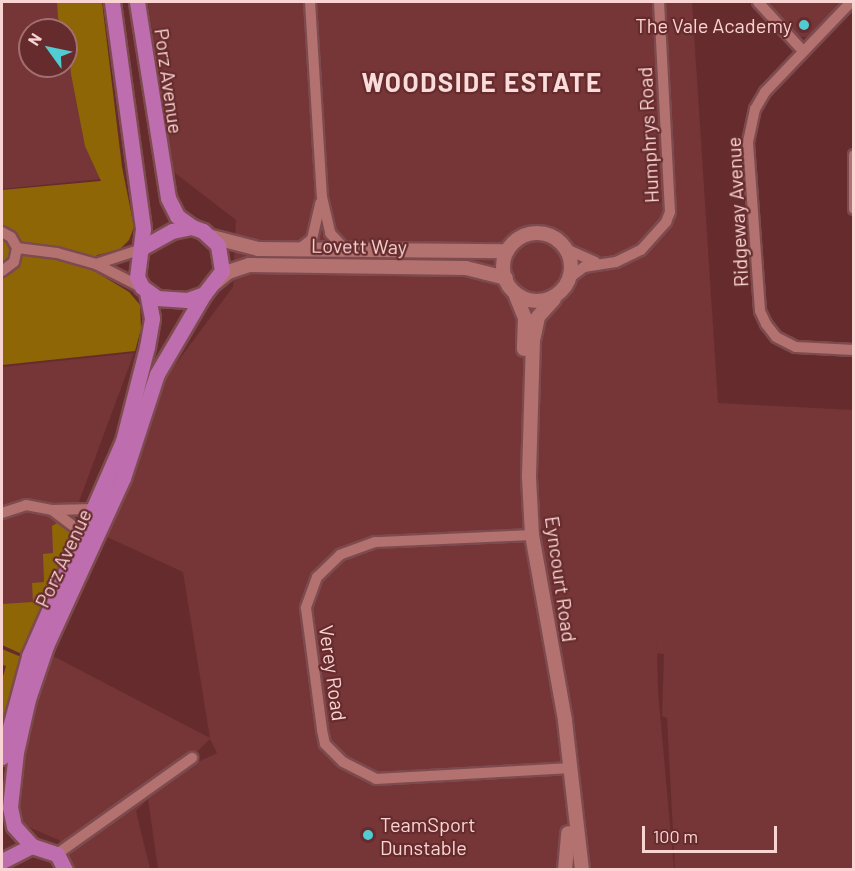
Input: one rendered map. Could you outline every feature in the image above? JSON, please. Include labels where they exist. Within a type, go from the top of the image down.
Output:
[{"type":"main road","points":[[112,2],[143,229],[136,271],[144,289],[172,300],[209,289],[223,262],[212,237],[192,227],[172,231],[140,249]]},
{"type":"main road","name":"Porz Avenue","points":[[137,2],[168,198],[177,216],[192,227]]},
{"type":"main road","name":"Porz Avenue","points":[[2,757],[25,667],[123,441],[152,318],[144,289]]},
{"type":"main road","name":"Porz Avenue","points":[[32,846],[14,826],[10,807],[16,752],[28,699],[46,646],[123,478],[157,374],[209,289]]},
{"type":"main road","points":[[2,861],[32,846],[57,854],[65,870]]},
{"type":"street","points":[[310,2],[322,197],[330,233],[346,250]]},
{"type":"street","name":"Humphrys Road","points":[[568,279],[584,267],[601,264],[641,250],[666,222],[670,212],[659,2]]},
{"type":"street","points":[[758,2],[803,51]]},
{"type":"street","name":"Ridgeway Avenue","points":[[851,2],[765,92],[750,127],[760,310],[776,337],[796,347],[854,350]]},
{"type":"street","points":[[854,155],[854,209]]},
{"type":"street","points":[[298,250],[312,239],[322,197]]},
{"type":"street","points":[[564,248],[568,279],[554,299],[537,304],[516,296],[506,278],[507,251],[517,238],[532,231],[553,236],[564,248],[601,264]]},
{"type":"street","points":[[2,232],[11,237],[17,249],[14,262],[2,271]]},
{"type":"street","name":"Lovett Way","points":[[212,237],[258,249],[507,251]]},
{"type":"street","points":[[17,249],[57,253],[96,264],[144,289]]},
{"type":"street","points":[[96,264],[140,249]]},
{"type":"street","name":"Lovett Way","points":[[209,289],[228,273],[249,265],[466,268],[506,278]]},
{"type":"street","name":"Eyncourt Road","points":[[516,296],[525,318],[521,418],[529,535],[582,870]]},
{"type":"street","name":"Eyncourt Road","points":[[529,535],[528,477],[533,340],[538,317],[554,299]]},
{"type":"street","points":[[2,513],[26,505],[52,510],[94,509]]},
{"type":"street","points":[[52,510],[83,533]]},
{"type":"street","name":"Verey Road","points":[[529,535],[375,542],[340,555],[316,577],[306,608],[321,730],[325,744],[343,762],[376,779],[567,767]]},
{"type":"street","points":[[57,854],[192,758]]},
{"type":"street","name":"Eyncourt Road","points":[[565,870],[568,847],[567,767]]},
{"type":"shaded area","points":[[2,2],[74,2],[76,18],[18,18],[18,78],[78,78],[78,29],[100,179],[2,189]]},
{"type":"shaded area","points":[[57,2],[102,2],[122,167],[134,227],[129,240],[119,250],[97,255],[91,269],[129,292],[140,305],[141,329],[135,351],[2,365],[2,190],[101,181],[85,146],[72,78],[78,78],[78,18],[58,18]]},
{"type":"shaded area","points":[[148,2],[692,2],[718,403],[853,410],[853,869],[675,869],[667,718],[662,716],[664,654],[657,653],[658,691],[674,869],[158,869],[148,799],[136,811],[150,869],[75,869],[59,840],[26,826],[16,805],[22,751],[53,656],[210,738],[183,572],[107,537],[131,481],[164,380],[233,287],[236,220],[171,170]],"holes":[[[210,739],[217,753],[181,770],[165,783]]]},
{"type":"shaded area","name":"The Vale Academy","points":[[765,2],[846,2],[811,37],[797,37]]},
{"type":"shaded area","points":[[134,353],[31,631],[2,620],[2,367]]},
{"type":"shaded area","points":[[57,523],[69,529],[72,539],[45,599],[39,598],[37,603],[42,605],[22,654],[2,645],[2,604],[33,602],[32,583],[44,582],[43,554],[53,553],[52,526]]},
{"type":"shaded area","points":[[2,649],[21,657],[2,721],[2,680],[6,666],[2,665]]},
{"type":"place","name":"The Vale Academy","points":[[804,25]]},
{"type":"place","name":"TeamSport Dunstable","points":[[368,835]]},
{"type":"district","name":"WOODSIDE ESTATE","points":[[482,82]]}]
